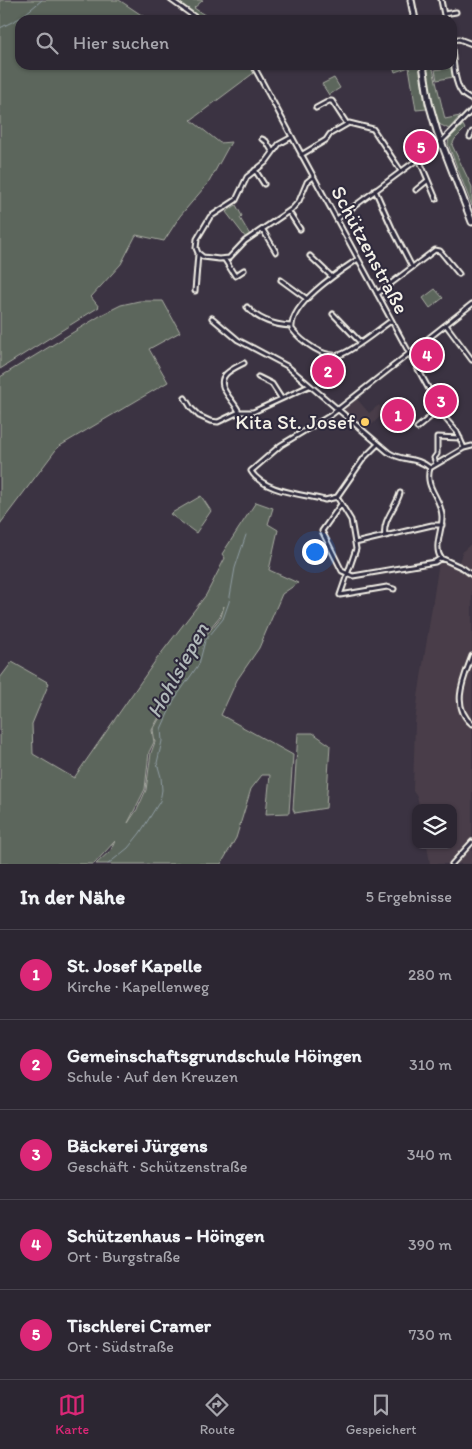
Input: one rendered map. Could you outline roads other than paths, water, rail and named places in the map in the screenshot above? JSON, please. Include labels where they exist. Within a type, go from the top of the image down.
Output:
[{"type":"main road","points":[[411,0],[414,15]]},
{"type":"main road","points":[[424,70],[429,103],[441,142],[472,222]]},
{"type":"street","points":[[171,0],[192,15]]},
{"type":"street","points":[[442,0],[444,14],[456,12]]},
{"type":"street","points":[[457,39],[472,44]]},
{"type":"street","name":"Schützenstraße","points":[[256,70],[409,354],[444,417],[457,432],[464,448]]},
{"type":"street","points":[[455,70],[462,94],[472,100]]},
{"type":"street","points":[[316,108],[332,101],[347,124]]},
{"type":"street","points":[[337,219],[441,142],[472,110]]},
{"type":"street","points":[[301,155],[326,140],[330,134],[347,124],[368,127],[372,129],[401,171]]},
{"type":"street","points":[[470,137],[472,132]]},
{"type":"street","points":[[195,291],[198,253],[196,248],[197,239],[206,222],[214,213],[236,200],[245,179],[268,159],[279,144],[292,137]]},
{"type":"street","points":[[262,138],[266,141],[272,152]]},
{"type":"street","points":[[418,158],[436,199]]},
{"type":"street","points":[[255,170],[264,184]]},
{"type":"street","points":[[198,253],[203,257],[225,260],[245,241],[289,212],[297,204],[307,182],[313,176]]},
{"type":"street","points":[[416,190],[428,181]]},
{"type":"street","points":[[375,190],[412,267]]},
{"type":"street","points":[[289,212],[300,229]]},
{"type":"street","points":[[263,230],[276,252]]},
{"type":"street","points":[[378,294],[437,250],[443,253],[460,274]]},
{"type":"street","points":[[310,256],[332,277]]},
{"type":"street","points":[[358,258],[307,299],[294,315],[291,326],[294,332],[319,351],[330,355],[341,354],[391,320]]},
{"type":"street","points":[[225,260],[235,276],[244,270]]},
{"type":"street","points":[[281,280],[307,299]]},
{"type":"street","points":[[378,444],[364,458],[337,497],[325,500],[269,487],[251,471],[281,445],[338,409],[472,304]]},
{"type":"street","points":[[247,307],[261,319],[291,326]]},
{"type":"street","points":[[333,314],[360,342]]},
{"type":"street","points":[[212,318],[238,340],[282,363],[392,455],[418,460],[430,468]]},
{"type":"street","points":[[446,324],[472,360]]},
{"type":"street","points":[[239,412],[223,388],[222,381],[226,374],[244,363]]},
{"type":"street","points":[[258,377],[272,384],[281,398]]},
{"type":"street","points":[[185,398],[195,413],[210,422],[220,421],[239,412],[253,412],[309,386]]},
{"type":"street","points":[[417,428],[440,409]]},
{"type":"street","points":[[436,464],[434,458],[437,437],[460,438]]},
{"type":"street","points":[[472,446],[464,448],[430,468],[427,477],[441,511],[442,525],[438,550],[441,558],[463,568],[472,576]]},
{"type":"street","points":[[385,536],[384,525],[400,493]]},
{"type":"street","points":[[337,497],[351,520],[356,551],[340,595],[388,587],[394,589]]},
{"type":"street","points":[[341,504],[322,532],[342,571],[348,575],[353,576],[436,562],[441,558]]},
{"type":"street","points":[[355,543],[432,525],[442,525]]},
{"type":"street","points":[[472,656],[459,701],[463,715],[472,724]]},
{"type":"street","points":[[452,864],[472,842]]},
{"type":"waterway","points":[[24,15],[42,0]]},
{"type":"waterway","points":[[0,28],[15,20]]},
{"type":"waterway","name":"Hohlsiepen","points":[[108,864],[128,848],[160,801],[162,790],[161,777],[157,763],[162,741],[161,729],[174,700],[199,664],[205,641],[223,619],[229,602],[235,568],[246,535]]},
{"type":"place","name":"Tischlerei Cramer","points":[[421,147]]},
{"type":"place","name":"Schützenhaus - Höingen","points":[[427,355]]},
{"type":"place","name":"Gemeinschaftsgrundschule Höingen","points":[[328,371]]},
{"type":"place","name":"Bäckerei Jürgens","points":[[441,401]]},
{"type":"place","name":"St. Josef Kapelle","points":[[398,415]]},
{"type":"place","name":"Kita St. Josef","points":[[365,422]]}]
